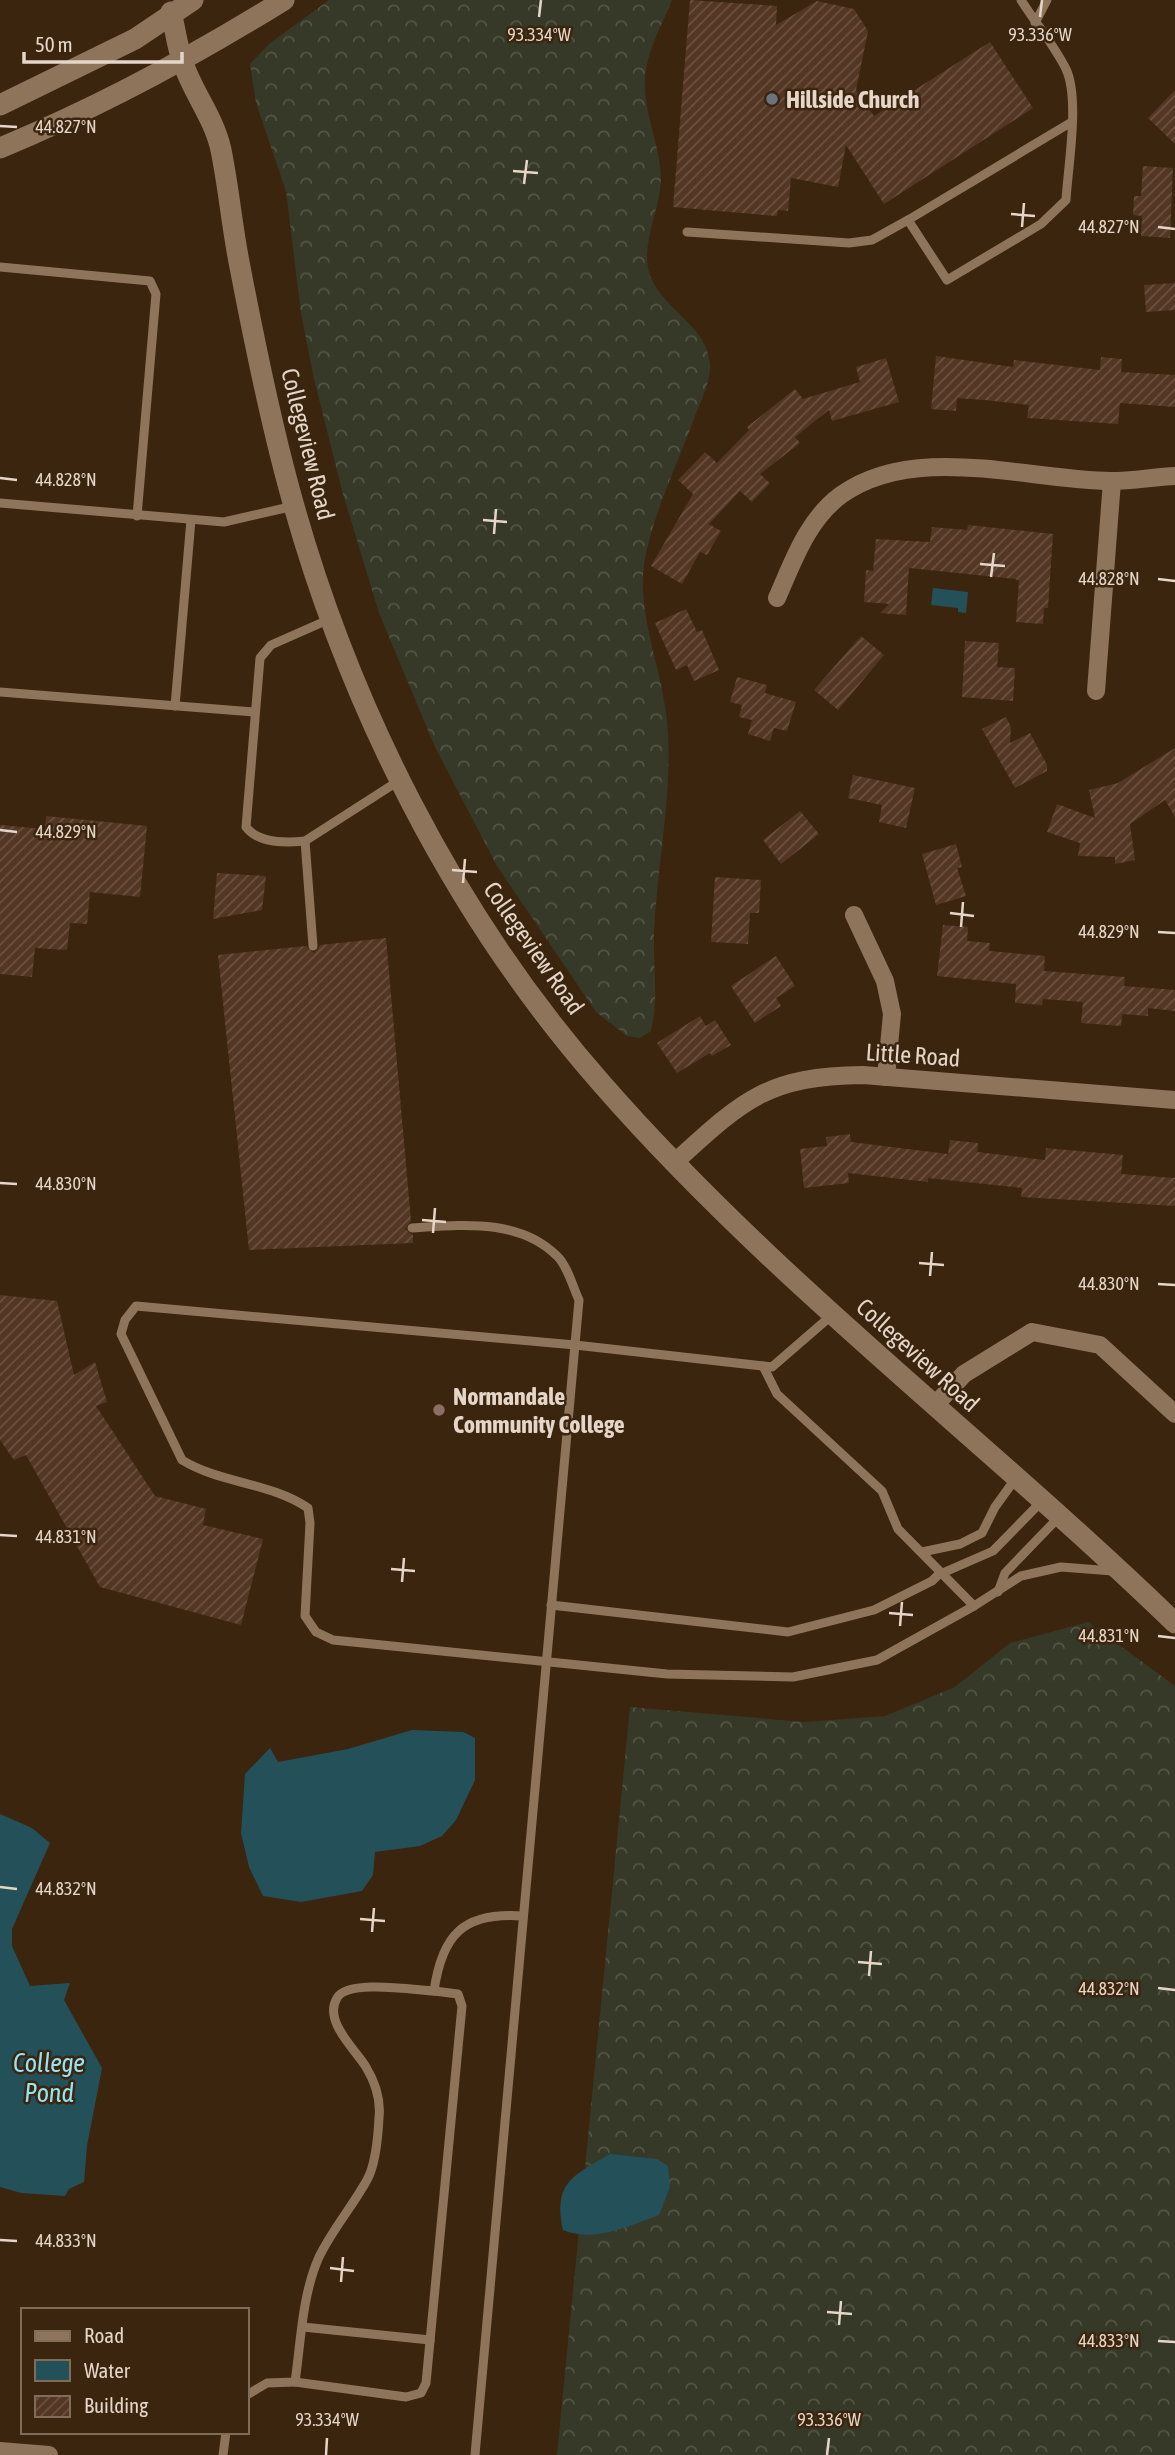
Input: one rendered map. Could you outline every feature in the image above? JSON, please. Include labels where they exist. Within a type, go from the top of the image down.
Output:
[{"type":"street","points":[[0,106],[135,39],[168,6],[192,0]]},
{"type":"street","points":[[0,148],[73,118],[182,63],[284,0]]},
{"type":"street","name":"Collegeview Road","points":[[168,6],[182,63],[208,111],[220,146],[239,264],[294,506],[316,582],[363,698],[401,779],[466,899],[530,992],[599,1081],[674,1163],[834,1314],[1175,1623]]},
{"type":"street","points":[[777,598],[799,548],[816,520],[839,496],[878,476],[899,469],[932,467],[1112,481],[1175,476]]},
{"type":"street","points":[[1096,691],[1112,481]]},
{"type":"street","points":[[854,915],[885,981],[892,1014],[886,1077]]},
{"type":"street","name":"Little Road","points":[[674,1163],[746,1101],[782,1084],[823,1075],[886,1077],[1175,1100]]},
{"type":"street","points":[[934,1405],[964,1374],[1031,1332],[1100,1345],[1175,1414]]},
{"type":"street","points":[[0,2451],[48,2455]]},
{"type":"lane","points":[[908,220],[947,280],[1041,224],[1066,200],[1071,98],[1067,71],[1021,0]]},
{"type":"lane","points":[[1035,23],[1047,0]]},
{"type":"lane","points":[[687,232],[849,243],[872,240],[1070,123]]},
{"type":"lane","points":[[0,267],[149,281],[156,294],[138,516]]},
{"type":"lane","points":[[0,503],[235,522],[294,506]]},
{"type":"lane","points":[[175,706],[191,520]]},
{"type":"lane","points":[[331,619],[271,645],[260,658],[246,827],[268,840],[304,841],[401,779]]},
{"type":"lane","points":[[0,692],[254,712]]},
{"type":"lane","points":[[304,841],[313,946]]},
{"type":"lane","points":[[412,1228],[461,1226],[517,1230],[558,1256],[579,1300],[475,2455]]},
{"type":"lane","points":[[834,1314],[772,1367],[575,1345],[136,1306],[125,1320],[121,1334],[183,1460],[199,1470],[294,1498],[308,1508],[310,1522],[306,1616],[316,1632],[333,1640],[667,1674],[793,1677],[877,1660],[974,1606],[1021,1576],[1061,1567],[1120,1572]]},
{"type":"lane","points":[[762,1366],[772,1388],[795,1413],[882,1490],[898,1529],[974,1606]]},
{"type":"lane","points":[[922,1552],[960,1544],[982,1534],[995,1507],[1016,1478]]},
{"type":"lane","points":[[551,1605],[788,1632],[874,1610],[993,1551],[1042,1501]]},
{"type":"lane","points":[[998,1592],[1005,1573],[1059,1517]]},
{"type":"lane","points":[[434,1991],[438,1962],[448,1944],[467,1924],[487,1915],[522,1916]]},
{"type":"lane","points":[[248,2394],[267,2383],[295,2382],[415,2396],[421,2393],[426,2383],[462,2006],[458,1994],[359,1987],[343,1990],[337,1998],[333,2008],[337,2026],[367,2068],[377,2091],[380,2116],[368,2178],[320,2256],[308,2285],[295,2382]]},
{"type":"lane","points":[[303,2327],[430,2340]]},
{"type":"lane","points":[[223,2455],[226,2434]]},
{"type":"green space","points":[[329,0],[672,0],[648,61],[645,82],[661,177],[648,241],[648,266],[658,290],[702,339],[710,370],[705,391],[650,537],[643,575],[645,610],[666,713],[668,768],[654,934],[655,1006],[651,1031],[640,1038],[627,1036],[596,1012],[497,866],[435,747],[379,613],[343,494],[314,379],[301,313],[286,191],[256,103],[250,64],[269,44]]},
{"type":"green space","points":[[1088,1622],[1175,1686],[1175,2455],[557,2455],[630,1707],[804,1722],[885,1716],[955,1687],[1010,1643]]},
{"type":"water","points":[[933,588],[968,592],[966,613],[958,612],[958,608],[931,605]]},
{"type":"water","points":[[412,1730],[463,1732],[475,1738],[475,1780],[456,1820],[442,1836],[420,1846],[375,1852],[373,1875],[362,1891],[301,1902],[263,1896],[249,1867],[241,1833],[245,1774],[270,1748],[278,1762],[348,1749]]},
{"type":"water","name":"College Pond","points":[[0,1814],[32,1828],[50,1843],[12,1929],[12,1946],[30,1986],[70,1983],[64,2000],[102,2068],[87,2146],[84,2182],[69,2189],[65,2196],[21,2193],[0,2187]]},
{"type":"water","points":[[610,2154],[657,2159],[668,2166],[670,2187],[659,2215],[599,2234],[575,2234],[563,2230],[561,2201],[569,2182]]},
{"type":"building","name":"Hillside Church","points":[[690,0],[777,6],[776,25],[817,1],[854,9],[868,31],[856,90],[874,116],[990,42],[1033,108],[884,204],[846,145],[838,187],[791,178],[788,211],[778,210],[777,216],[673,207]]},
{"type":"building","points":[[1175,90],[1175,144],[1148,118]]},
{"type":"building","points":[[1143,166],[1173,168],[1170,238],[1141,236],[1142,216],[1133,215],[1134,196],[1141,196]]},
{"type":"building","points":[[1175,283],[1175,310],[1146,312],[1144,285]]},
{"type":"building","points":[[936,356],[1013,367],[1014,360],[1100,370],[1101,357],[1122,359],[1121,372],[1175,375],[1175,407],[1120,403],[1118,424],[1027,418],[1029,405],[984,400],[957,398],[956,411],[931,409]]},
{"type":"building","points":[[886,358],[899,402],[832,421],[829,410],[795,437],[800,443],[760,474],[770,483],[752,502],[740,491],[709,524],[721,531],[707,555],[700,552],[682,584],[651,566],[693,494],[678,480],[705,452],[717,463],[749,430],[747,427],[795,389],[803,399],[860,382],[856,367]]},
{"type":"building","points":[[968,525],[1053,534],[1048,608],[1044,608],[1043,624],[1016,622],[1019,581],[1015,579],[909,568],[906,615],[880,613],[889,604],[864,602],[866,570],[873,571],[876,539],[930,542],[932,527],[967,530]]},
{"type":"building","points":[[686,609],[697,632],[702,630],[719,670],[694,681],[687,665],[676,670],[655,623]]},
{"type":"building","points":[[861,636],[884,655],[838,710],[814,690]]},
{"type":"building","points":[[965,641],[999,643],[997,667],[1015,668],[1013,701],[962,697]]},
{"type":"building","points":[[737,677],[767,685],[765,693],[796,702],[787,731],[774,728],[770,741],[748,734],[752,720],[739,717],[742,705],[730,702]]},
{"type":"building","points":[[1006,717],[1011,727],[1010,743],[1030,733],[1047,765],[1047,771],[1015,788],[982,729]]},
{"type":"building","points":[[1175,748],[1175,817],[1165,800],[1130,824],[1135,860],[1115,864],[1115,857],[1078,856],[1080,843],[1047,832],[1057,804],[1095,818],[1089,790],[1118,783]]},
{"type":"building","points":[[853,775],[915,788],[906,828],[879,822],[882,805],[848,798]]},
{"type":"building","points":[[800,811],[819,834],[781,864],[763,840]]},
{"type":"building","points":[[46,816],[147,826],[140,897],[90,892],[87,924],[70,923],[67,950],[35,948],[32,977],[0,974],[0,825],[45,829]]},
{"type":"building","points":[[956,844],[962,867],[957,868],[966,896],[936,905],[922,854]]},
{"type":"building","points":[[217,873],[266,876],[262,910],[213,919]]},
{"type":"building","points":[[715,877],[761,880],[759,913],[750,913],[748,944],[711,942]]},
{"type":"building","points":[[943,925],[968,927],[967,941],[990,943],[989,951],[1045,956],[1044,971],[1125,977],[1124,986],[1175,990],[1175,1011],[1148,1008],[1148,1016],[1122,1014],[1121,1026],[1081,1023],[1083,1002],[1043,999],[1042,1005],[1015,1003],[1016,984],[937,976]]},
{"type":"building","points":[[386,938],[411,1221],[405,1229],[413,1235],[413,1243],[249,1250],[218,955],[306,946],[314,953],[320,945]]},
{"type":"building","points":[[776,956],[795,986],[776,998],[781,1006],[755,1023],[731,986]]},
{"type":"building","points":[[700,1016],[706,1026],[715,1020],[731,1045],[712,1056],[710,1053],[677,1073],[657,1043]]},
{"type":"building","points":[[850,1134],[851,1142],[948,1154],[950,1140],[978,1143],[977,1152],[1045,1160],[1046,1148],[1123,1155],[1121,1174],[1175,1178],[1175,1206],[1021,1197],[1022,1188],[848,1173],[849,1183],[804,1188],[800,1149],[827,1146],[826,1137]]},
{"type":"building","points":[[0,1295],[57,1301],[74,1375],[95,1362],[107,1402],[96,1406],[155,1496],[206,1509],[203,1525],[263,1539],[241,1625],[100,1587],[26,1455],[14,1460],[0,1440]]},
{"type":"place","name":"Hillside Church","points":[[772,99]]},
{"type":"place","name":"Normandale Community College","points":[[439,1410]]}]
